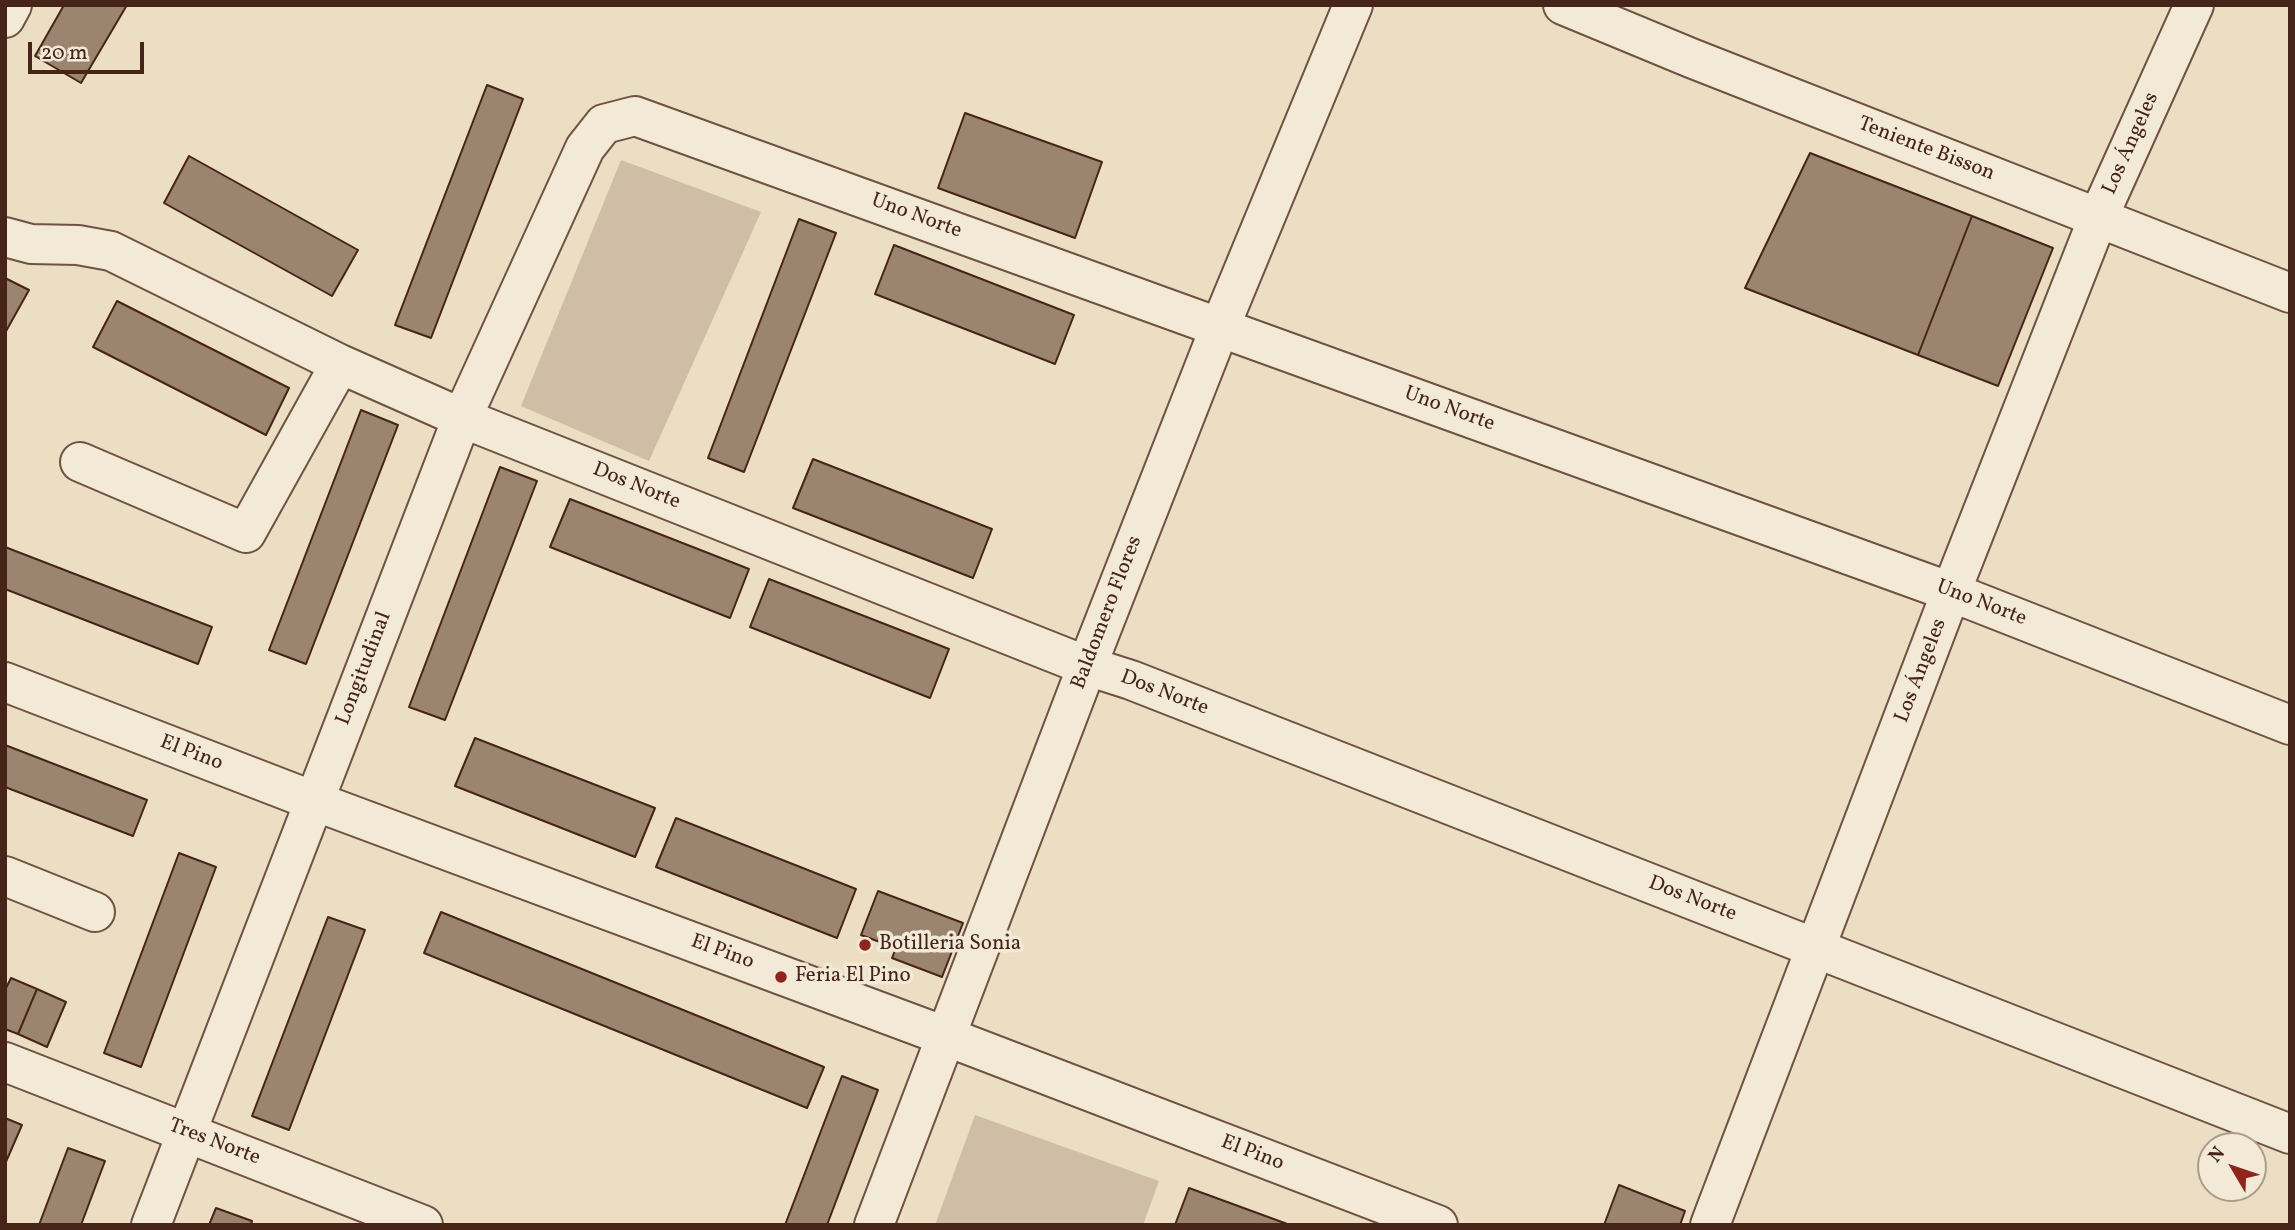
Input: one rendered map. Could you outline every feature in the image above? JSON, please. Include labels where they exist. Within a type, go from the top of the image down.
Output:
[{"type":"street","points":[[5,18],[12,5]]},
{"type":"street","name":"Baldomero Flores","points":[[874,1225],[1087,666],[1220,327],[1353,5]]},
{"type":"street","name":"Teniente Bisson","points":[[1563,5],[1691,58],[2290,293]]},
{"type":"street","name":"Los Ángeles","points":[[1710,1225],[1951,592],[2098,218],[2194,5]]},
{"type":"street","name":"Uno Norte","points":[[604,124],[635,116],[1951,592],[2290,724]]},
{"type":"street","name":"Longitudinal","points":[[151,1225],[462,418],[585,148],[604,124]]},
{"type":"street","name":"Dos Norte","points":[[5,237],[31,244],[78,245],[111,251],[340,364],[462,418],[1087,666],[1144,685],[2290,1134]]},
{"type":"street","points":[[80,462],[246,533],[340,364]]},
{"type":"street","name":"El Pino","points":[[5,682],[1438,1225]]},
{"type":"street","points":[[5,876],[95,912]]},
{"type":"street","name":"Tres Norte","points":[[5,1062],[423,1225]]},
{"type":"shaded area","points":[[621,160],[761,212],[649,461],[521,406]]},
{"type":"shaded area","points":[[975,1115],[1159,1181],[1143,1225],[935,1225]]},
{"type":"building","points":[[64,5],[127,5],[81,83],[35,56]]},
{"type":"building","points":[[487,85],[523,99],[431,338],[395,325]]},
{"type":"building","points":[[965,113],[1102,162],[1075,238],[938,188]]},
{"type":"building","points":[[1810,153],[1972,216],[1918,355],[1745,288]]},
{"type":"building","points":[[189,156],[358,250],[332,296],[164,203]]},
{"type":"building","points":[[1972,216],[2053,248],[1998,386],[1918,355]]},
{"type":"building","points":[[799,219],[836,233],[744,472],[708,458]]},
{"type":"building","points":[[894,245],[1074,315],[1055,364],[875,294]]},
{"type":"building","points":[[5,278],[29,290],[5,333]]},
{"type":"building","points":[[117,301],[289,388],[266,435],[93,347]]},
{"type":"building","points":[[361,410],[398,425],[306,664],[269,650]]},
{"type":"building","points":[[813,459],[992,529],[973,578],[793,508]]},
{"type":"building","points":[[500,467],[537,481],[445,720],[409,707]]},
{"type":"building","points":[[570,499],[749,569],[730,618],[550,547]]},
{"type":"building","points":[[5,547],[212,627],[198,664],[5,589]]},
{"type":"building","points":[[769,579],[949,649],[930,698],[750,627]]},
{"type":"building","points":[[475,738],[655,808],[635,857],[455,786]]},
{"type":"building","points":[[5,745],[147,800],[133,836],[5,787]]},
{"type":"building","points":[[676,818],[856,889],[837,938],[656,867]]},
{"type":"building","points":[[179,853],[216,867],[141,1067],[104,1053]]},
{"type":"building","points":[[878,891],[963,923],[942,977],[892,958],[896,948],[861,935]]},
{"type":"building","points":[[441,912],[824,1067],[807,1108],[424,953]]},
{"type":"building","points":[[328,917],[365,930],[289,1130],[252,1116]]},
{"type":"building","points":[[11,978],[37,989],[18,1034],[5,1029],[5,990]]},
{"type":"building","points":[[37,989],[66,1002],[47,1047],[18,1034]]},
{"type":"building","points":[[842,1076],[878,1090],[827,1225],[785,1225]]},
{"type":"building","points":[[5,1118],[22,1125],[5,1164]]},
{"type":"building","points":[[68,1148],[105,1161],[81,1225],[39,1225]]},
{"type":"building","points":[[1619,1185],[1685,1211],[1680,1225],[1604,1225]]},
{"type":"building","points":[[1189,1188],[1290,1225],[1175,1225]]},
{"type":"building","points":[[216,1208],[252,1221],[251,1225],[209,1225]]},
{"type":"place","name":"Botilleria Sonia","points":[[865,945]]},
{"type":"place","name":"Feria El Pino","points":[[781,977]]}]
